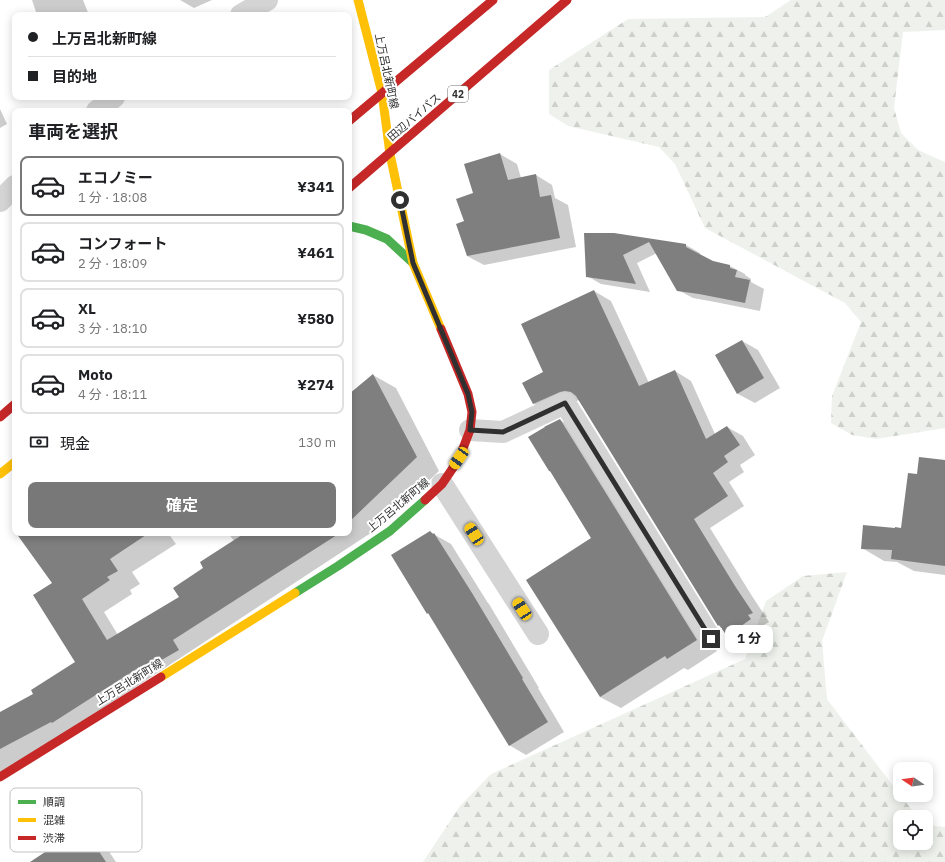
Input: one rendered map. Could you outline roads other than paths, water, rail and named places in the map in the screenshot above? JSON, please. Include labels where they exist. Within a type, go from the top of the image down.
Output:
[{"type":"main road","name":"上万呂北新町線","points":[[0,777],[338,566],[390,531],[442,484],[459,458],[470,430],[472,412],[468,394],[413,263],[390,154],[382,93],[358,0]]},
{"type":"main road","points":[[352,118],[493,0]]},
{"type":"main road","name":"田辺バイパス","points":[[352,186],[568,0]]},
{"type":"main road","points":[[352,227],[366,230],[387,239],[413,263]]},
{"type":"main road","points":[[0,417],[12,407]]},
{"type":"main road","points":[[0,474],[12,464]]},
{"type":"street","points":[[246,12],[267,0]]},
{"type":"street","points":[[101,108],[110,100]]},
{"type":"street","points":[[0,201],[12,189]]},
{"type":"street","points":[[470,430],[503,432],[565,403],[711,639]]},
{"type":"street","points":[[442,484],[538,634]]}]
